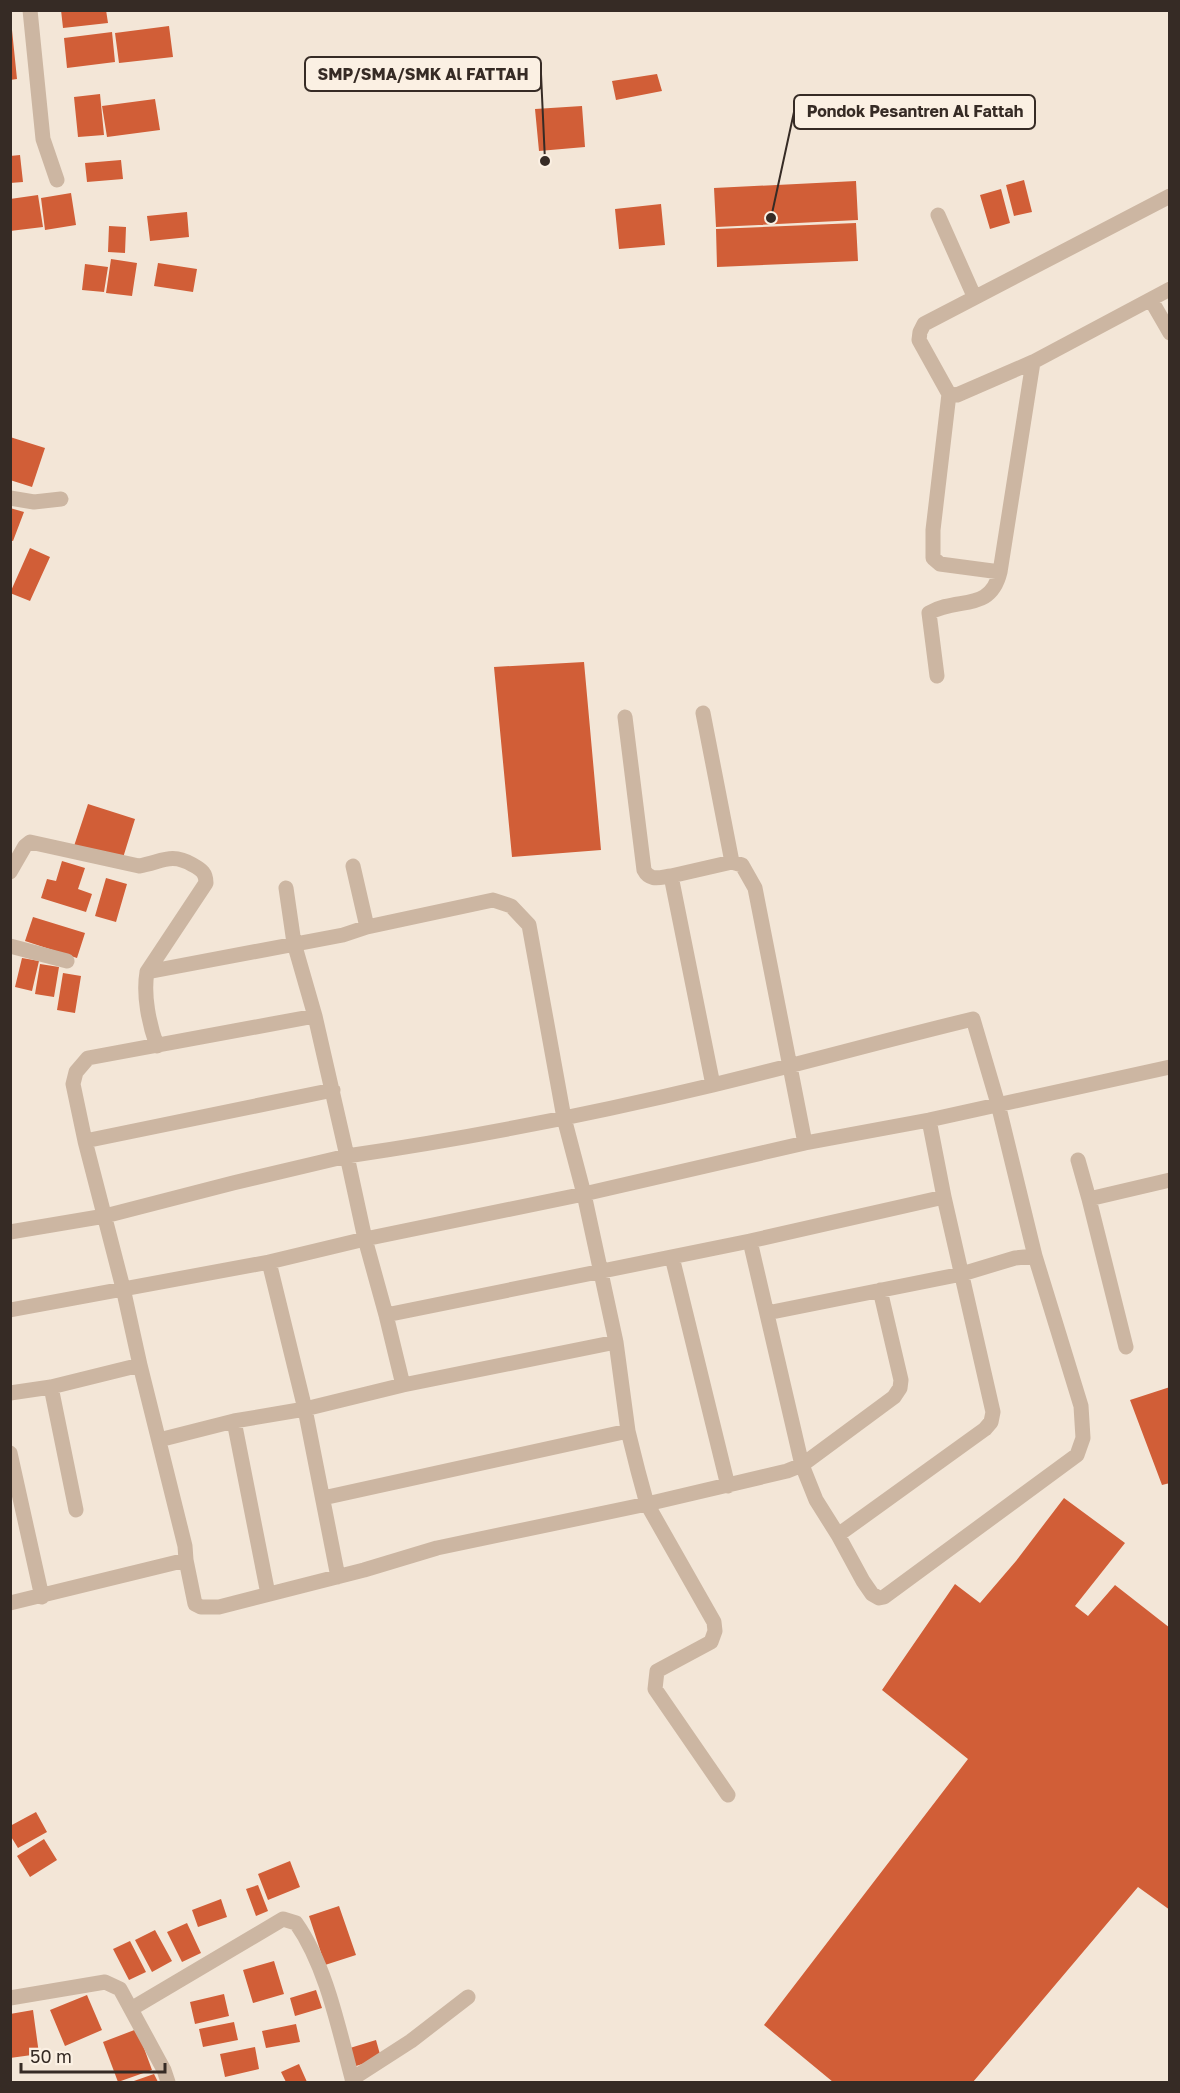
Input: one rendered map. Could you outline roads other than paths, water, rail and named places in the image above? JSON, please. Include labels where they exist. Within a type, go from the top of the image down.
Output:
[{"type":"street","points":[[30,10],[42,133],[57,180]]},
{"type":"street","points":[[1000,572],[940,564],[933,558],[933,530],[949,394],[919,340],[920,332],[924,324],[974,296],[1170,196]]},
{"type":"street","points":[[938,215],[974,296]]},
{"type":"street","points":[[949,394],[957,395],[971,391],[1033,362],[1170,289]]},
{"type":"street","points":[[1151,300],[1170,333]]},
{"type":"street","points":[[937,676],[929,613],[939,608],[984,598],[992,592],[1000,572],[1033,362]]},
{"type":"street","points":[[10,498],[34,502],[61,499]]},
{"type":"street","points":[[703,713],[732,862]]},
{"type":"street","points":[[625,717],[644,870],[654,878],[732,862],[742,865],[755,888],[805,1143]]},
{"type":"street","points":[[10,872],[25,846],[30,842],[139,866],[154,864],[173,857],[183,859],[201,869],[205,874],[206,883],[147,972],[145,982],[151,1031],[157,1046]]},
{"type":"street","points":[[353,866],[368,927]]},
{"type":"street","points":[[671,876],[713,1085]]},
{"type":"street","points":[[286,888],[294,943],[315,1016],[365,1239],[403,1385]]},
{"type":"street","points":[[147,972],[343,935],[368,927],[493,900],[511,906],[529,926],[564,1118],[584,1194],[616,1342],[628,1431],[647,1504],[714,1622],[711,1642],[657,1671],[655,1689],[728,1795]]},
{"type":"street","points":[[10,946],[67,960]]},
{"type":"street","points":[[315,1016],[88,1058],[76,1072],[73,1084],[185,1546],[195,1604],[201,1607],[219,1607],[338,1577],[437,1548],[728,1486],[802,1465],[894,1397],[900,1388],[901,1380],[880,1290]]},
{"type":"street","points":[[10,1232],[105,1216],[347,1156],[415,1146],[564,1118],[713,1085],[973,1019],[998,1104],[1035,1256],[1081,1406],[1083,1438],[1077,1455],[884,1597],[879,1598],[872,1594],[816,1500],[802,1465],[750,1241]]},
{"type":"street","points":[[10,1310],[269,1262],[365,1239],[584,1194],[805,1143],[929,1120],[1170,1067]]},
{"type":"street","points":[[85,1141],[333,1090]]},
{"type":"street","points":[[838,1535],[985,1429],[991,1422],[993,1412],[990,1392],[944,1197],[929,1120]]},
{"type":"street","points":[[1078,1160],[1126,1347]]},
{"type":"street","points":[[1089,1199],[1170,1180]]},
{"type":"street","points":[[386,1315],[750,1241],[944,1197]]},
{"type":"street","points":[[767,1313],[962,1274],[1015,1258],[1035,1256]]},
{"type":"street","points":[[672,1257],[728,1486]]},
{"type":"street","points":[[269,1262],[305,1409],[338,1577]]},
{"type":"street","points":[[159,1440],[234,1421],[305,1409],[403,1385],[616,1342]]},
{"type":"street","points":[[10,1393],[51,1387],[140,1365]]},
{"type":"street","points":[[51,1387],[76,1510]]},
{"type":"street","points":[[234,1421],[268,1594]]},
{"type":"street","points":[[323,1498],[628,1431]]},
{"type":"street","points":[[10,1453],[42,1597]]},
{"type":"street","points":[[10,1604],[186,1560]]},
{"type":"street","points":[[130,2009],[284,1919],[296,1923],[312,1951],[329,1997],[353,2081],[411,2041],[468,1997]]},
{"type":"street","points":[[10,1998],[105,1982],[120,1989],[164,2070],[168,2082]]},
{"type":"place","name":"SMP/SMA/SMK Al FATTAH","points":[[545,161]]},
{"type":"place","name":"Pondok Pesantren Al Fattah","points":[[771,218]]}]
